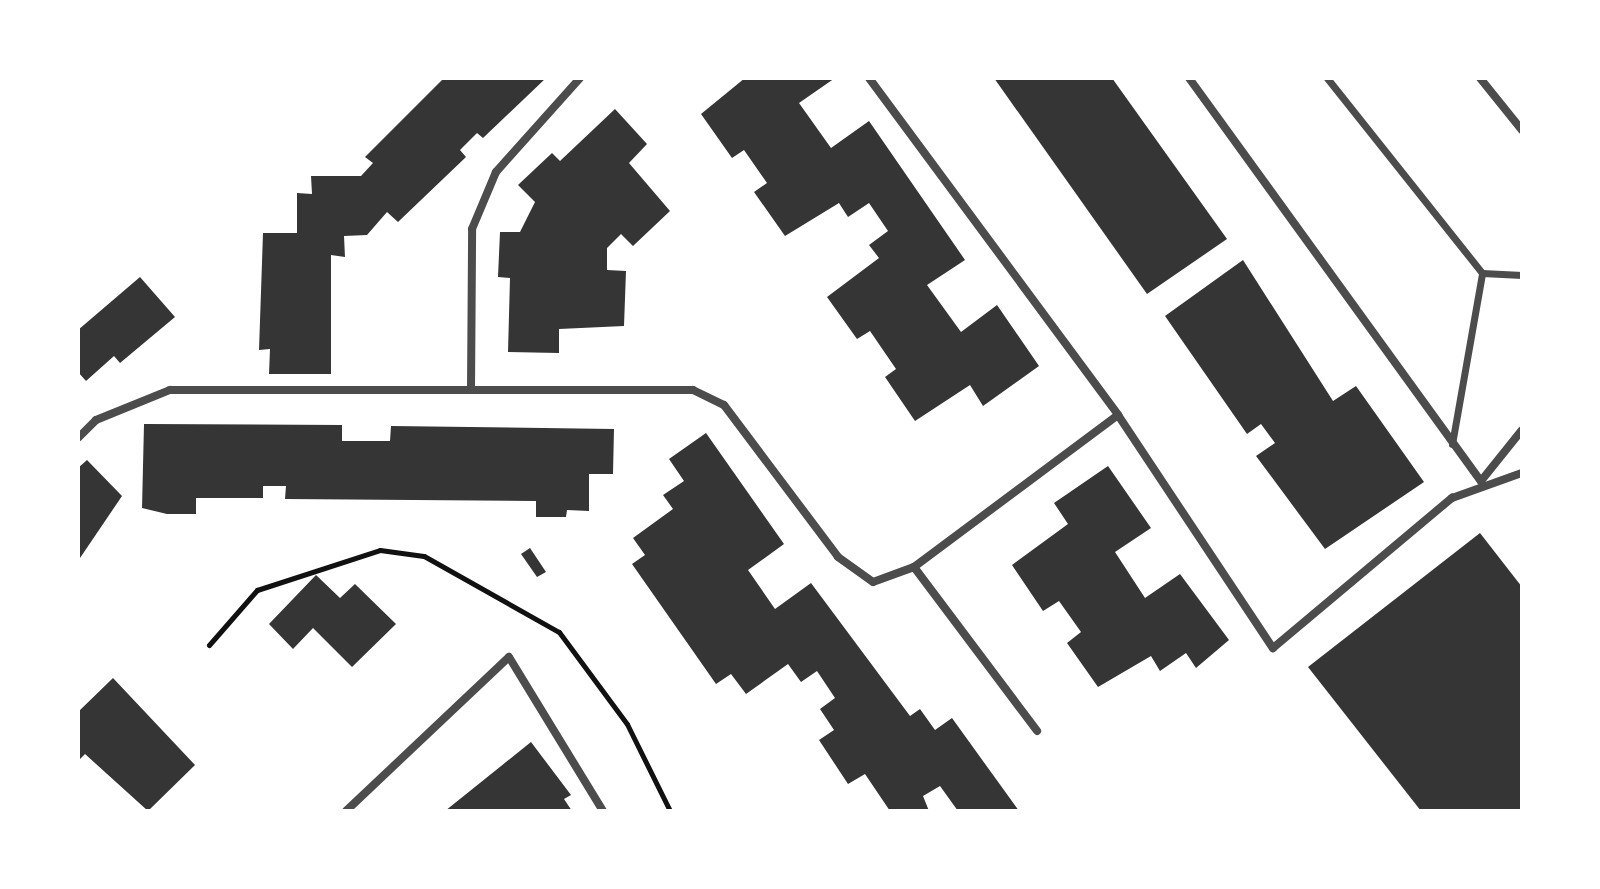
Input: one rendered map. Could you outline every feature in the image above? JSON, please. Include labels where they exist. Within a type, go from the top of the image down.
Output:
[{"type":"street","points":[[471,390],[472,229],[496,172],[580,78]]},
{"type":"street","points":[[869,78],[1118,415],[1273,648],[1481,482],[1522,430]]},
{"type":"street","points":[[1189,78],[1452,448],[1481,482]]},
{"type":"street","points":[[1327,78],[1482,273],[1452,448]]},
{"type":"street","points":[[1480,78],[1522,130]]},
{"type":"street","points":[[1482,273],[1522,275]]},
{"type":"street","points":[[78,438],[96,420],[170,390],[693,390],[724,405],[838,557],[873,582],[914,567],[1118,415]]},
{"type":"street","points":[[1481,482],[1522,473]]},
{"type":"street","points":[[914,567],[1037,731]]},
{"type":"street","points":[[346,811],[509,657],[603,811]]},
{"type":"path","points":[[209,645],[257,590],[380,550],[424,556],[559,632],[627,724],[670,811]]},
{"type":"building","points":[[444,78],[546,78],[483,138],[477,133],[460,150],[466,157],[398,222],[387,212],[367,235],[344,236],[345,257],[331,255],[331,374],[269,374],[270,349],[259,350],[263,233],[297,233],[297,193],[312,194],[311,176],[361,176],[373,163],[365,157]]},
{"type":"building","points":[[745,78],[835,78],[799,103],[831,148],[869,121],[965,260],[927,285],[961,332],[997,305],[1039,366],[983,406],[970,385],[915,421],[885,377],[896,369],[870,331],[857,339],[827,297],[879,258],[869,245],[888,231],[869,203],[848,217],[839,203],[785,236],[754,192],[767,183],[744,150],[732,158],[701,114]]},
{"type":"building","points":[[994,78],[1112,78],[1227,239],[1147,294]]},
{"type":"building","points":[[615,109],[647,144],[629,163],[670,211],[633,246],[621,234],[607,248],[607,270],[626,271],[624,326],[559,329],[559,353],[508,352],[510,278],[498,277],[500,232],[520,232],[535,202],[518,185],[552,153],[560,161]]},
{"type":"building","points":[[1243,260],[1333,401],[1356,386],[1424,482],[1325,549],[1256,456],[1275,443],[1261,424],[1247,434],[1165,316]]},
{"type":"building","points":[[140,277],[175,317],[120,363],[114,356],[86,381],[78,372],[78,330]]},
{"type":"building","points":[[144,424],[342,425],[342,441],[390,441],[391,426],[614,429],[613,474],[589,474],[589,511],[567,510],[566,517],[536,517],[536,501],[285,499],[286,486],[263,486],[263,498],[196,498],[196,514],[167,514],[142,508]]},
{"type":"building","points":[[706,433],[784,544],[748,570],[775,609],[811,583],[910,716],[920,709],[935,730],[952,718],[1019,811],[958,811],[940,786],[923,796],[929,811],[890,811],[865,774],[848,784],[819,740],[834,730],[820,709],[835,698],[817,671],[801,682],[788,664],[746,694],[731,674],[716,684],[632,564],[645,555],[633,538],[673,509],[663,495],[684,481],[669,459]]},
{"type":"building","points":[[87,460],[122,496],[78,561],[78,468]]},
{"type":"building","points":[[1108,466],[1151,528],[1115,552],[1145,598],[1180,574],[1229,640],[1196,668],[1186,653],[1160,671],[1151,656],[1098,687],[1067,643],[1081,632],[1059,601],[1043,611],[1012,565],[1068,524],[1054,503]]},
{"type":"building","points":[[1480,533],[1522,587],[1522,811],[1421,811],[1308,667]]},
{"type":"building","points":[[530,548],[546,572],[537,577],[521,554]]},
{"type":"building","points":[[316,575],[340,598],[355,584],[396,624],[352,667],[313,628],[293,649],[269,624]]},
{"type":"building","points":[[113,678],[195,765],[148,811],[85,754],[78,761],[78,712]]},
{"type":"building","points":[[531,742],[571,795],[564,799],[572,811],[445,811]]}]
